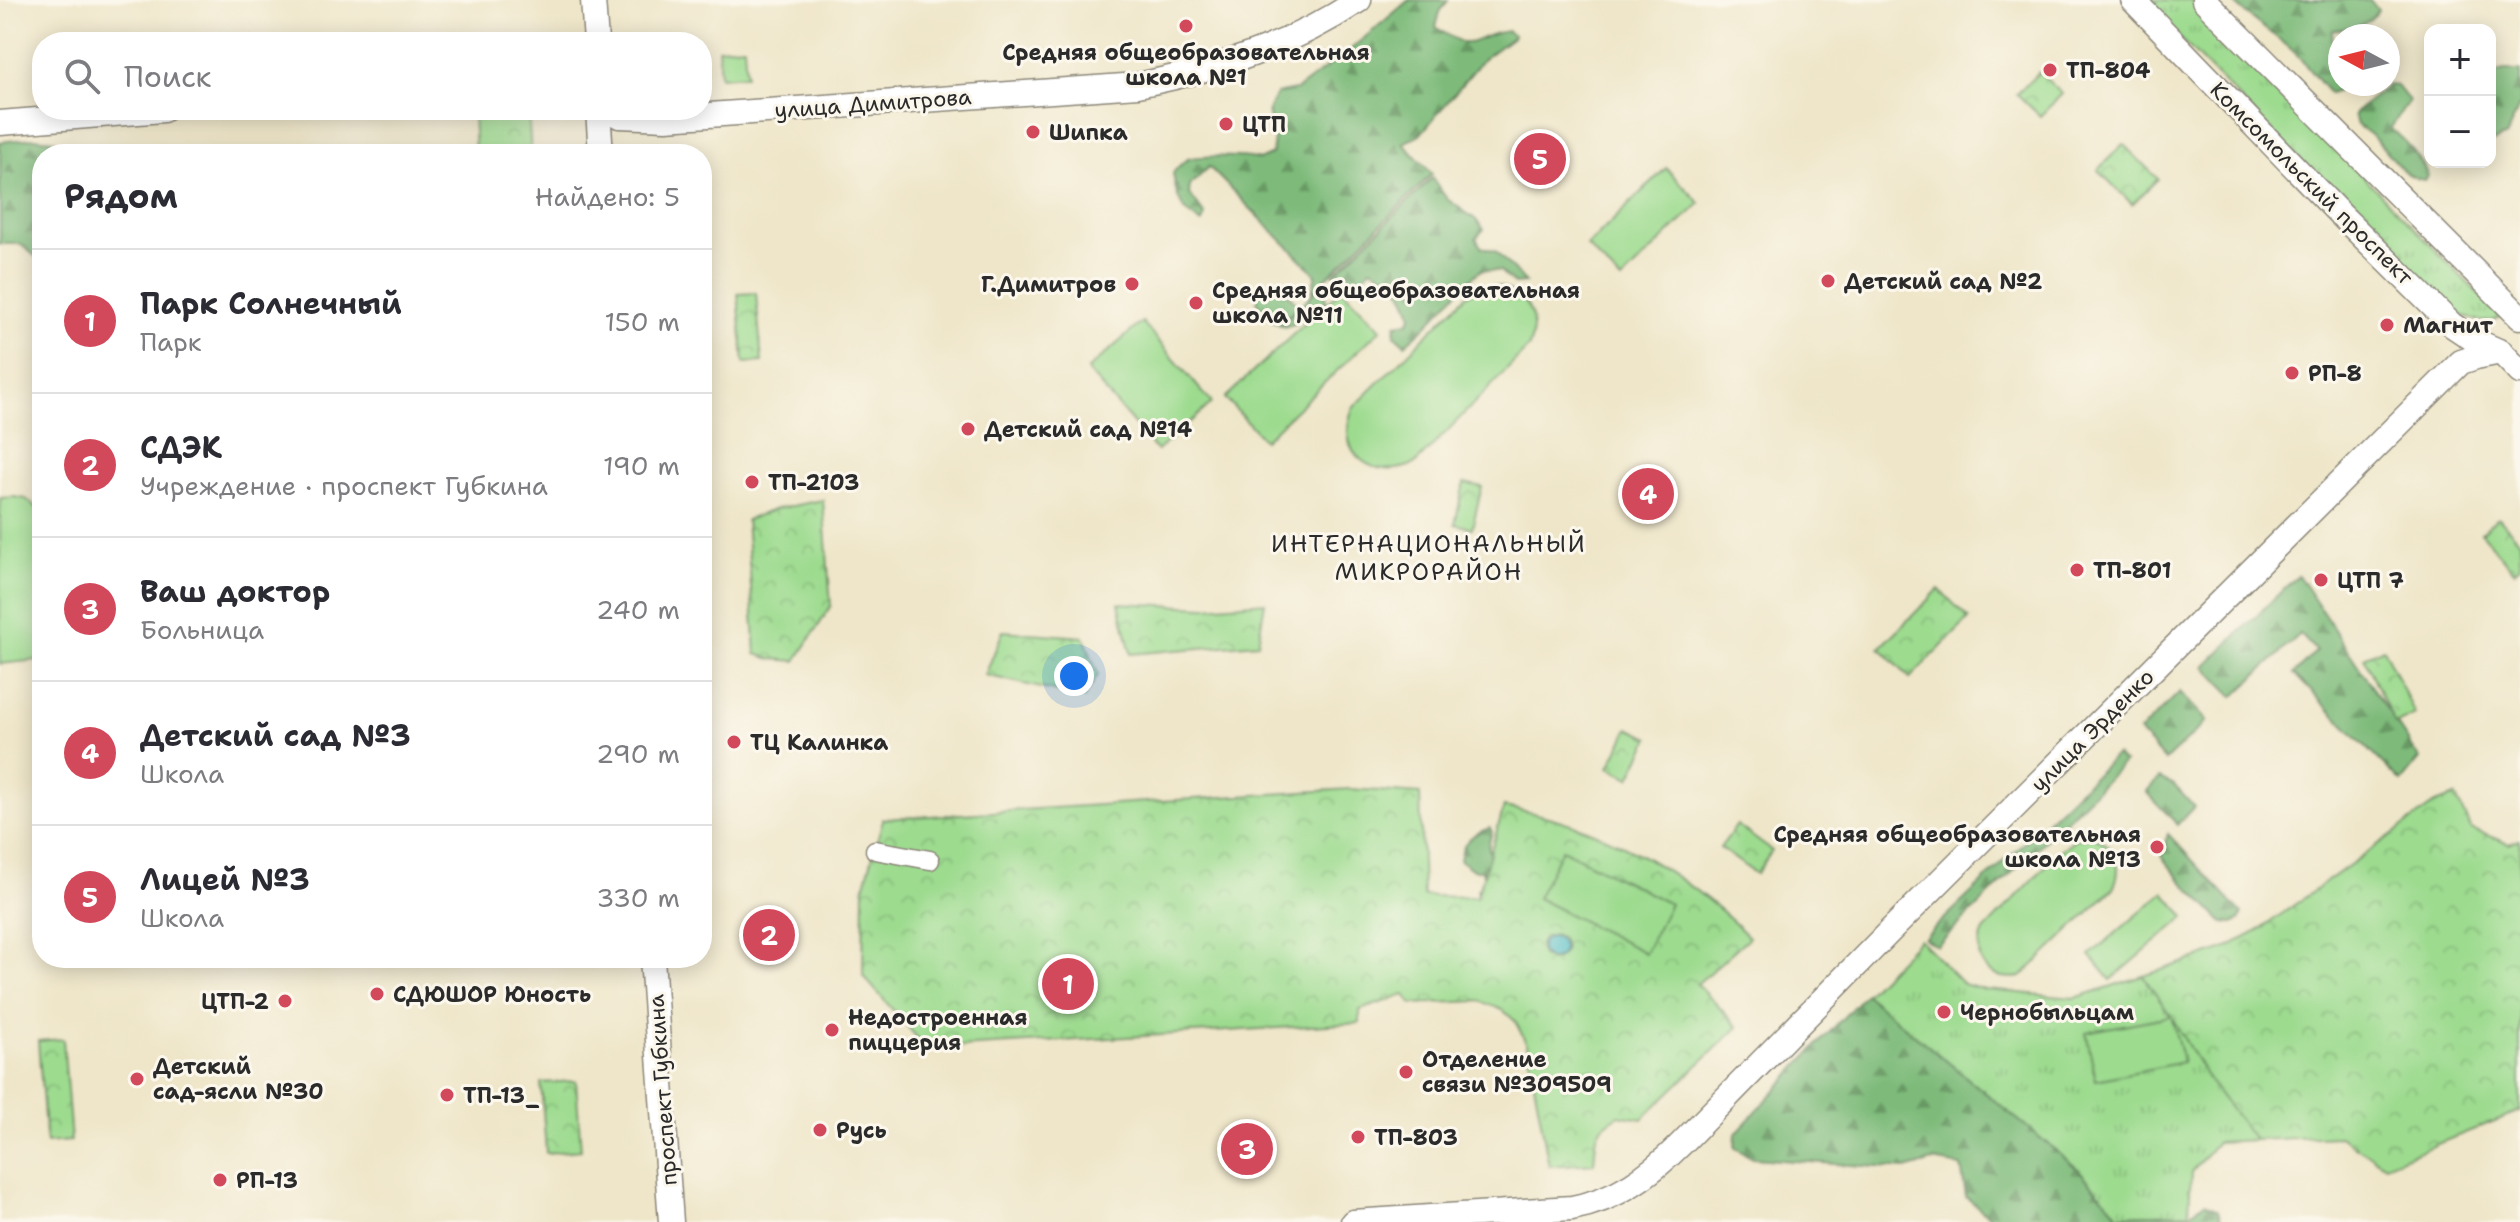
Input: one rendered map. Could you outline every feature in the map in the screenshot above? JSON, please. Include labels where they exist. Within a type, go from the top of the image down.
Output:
[{"type":"main road","points":[[593,0],[595,32]]},
{"type":"main road","name":"улица Димитрова","points":[[712,114],[1138,85],[1191,75],[1240,61],[1292,38],[1359,0]]},
{"type":"main road","name":"Комсомольский проспект","points":[[2133,0],[2452,325],[2476,341],[2501,352],[2520,372]]},
{"type":"main road","points":[[2204,0],[2520,317]]},
{"type":"main road","points":[[0,123],[38,120]]},
{"type":"main road","points":[[599,120],[600,144]]},
{"type":"main road","points":[[2501,352],[2508,332],[2520,325]]},
{"type":"main road","name":"улица Эрденко","points":[[1353,1222],[1572,1208],[1623,1191],[1681,1144],[1885,936],[2461,362],[2501,352]]},
{"type":"main road","name":"проспект Губкина","points":[[653,968],[671,1222]]},
{"type":"street","points":[[875,850],[930,860]]},
{"type":"green space","points":[[1409,0],[1448,0],[1440,12],[1436,27],[1459,41],[1473,42],[1508,31],[1514,36],[1483,59],[1420,135],[1403,143],[1432,174],[1312,292],[1316,274],[1209,167],[1190,185],[1189,193],[1205,215],[1202,223],[1189,214],[1181,203],[1173,173],[1193,158],[1259,160],[1272,154],[1274,138],[1268,111],[1276,94],[1296,90]]},
{"type":"green space","points":[[2142,0],[2191,0],[2501,317],[2487,322],[2448,309]]},
{"type":"green space","points":[[2232,0],[2370,0],[2378,10],[2361,24],[2328,24],[2328,92],[2292,50]]},
{"type":"green space","points":[[744,46],[746,75],[720,77],[718,48]]},
{"type":"green space","points":[[2520,71],[2520,105],[2506,136],[2496,141],[2496,96],[2496,73]]},
{"type":"green space","points":[[2039,72],[2062,94],[2040,116],[2017,94]]},
{"type":"green space","points":[[2400,90],[2409,101],[2390,129],[2417,155],[2428,176],[2425,180],[2403,171],[2377,141],[2357,125],[2354,115],[2375,96],[2400,96]]},
{"type":"green space","points":[[473,120],[529,120],[530,144],[475,144]]},
{"type":"green space","points":[[34,138],[54,140],[59,144],[32,144],[32,253],[21,244],[0,244],[0,142]]},
{"type":"green space","points":[[2123,144],[2158,179],[2132,204],[2098,170]]},
{"type":"green space","points":[[1666,168],[1700,203],[1621,281],[1587,246]]},
{"type":"green space","points":[[1432,178],[1447,199],[1484,229],[1476,238],[1481,247],[1495,251],[1526,283],[1514,284],[1500,271],[1481,270],[1405,344],[1395,335],[1396,324],[1408,322],[1412,316],[1407,299],[1398,286],[1371,268],[1354,286],[1345,285],[1334,274]]},
{"type":"green space","points":[[1324,283],[1326,302],[1297,323],[1284,327],[1280,325]]},
{"type":"green space","points":[[1265,284],[1277,284],[1299,305],[1279,324],[1267,317],[1259,307],[1258,296]]},
{"type":"green space","points":[[1498,286],[1517,296],[1529,309],[1533,326],[1529,347],[1416,463],[1386,469],[1373,467],[1362,460],[1353,451],[1349,439],[1348,424],[1353,408],[1466,296],[1481,287]]},
{"type":"green space","points":[[1342,289],[1381,329],[1264,440],[1225,398]]},
{"type":"green space","points":[[756,293],[762,362],[744,363],[738,294]]},
{"type":"green space","points":[[1142,322],[1212,403],[1157,451],[1087,370]]},
{"type":"green space","points":[[1464,483],[1482,487],[1472,528],[1455,524]]},
{"type":"green space","points":[[0,498],[26,499],[32,504],[32,661],[0,664]]},
{"type":"green space","points":[[823,500],[831,606],[796,661],[756,654],[746,520],[776,509]]},
{"type":"green space","points":[[2498,517],[2520,541],[2520,566],[2514,571],[2481,533]]},
{"type":"green space","points":[[2298,575],[2420,759],[2401,782],[2294,674],[2316,651],[2300,634],[2234,697],[2205,666]]},
{"type":"green space","points":[[1939,589],[1969,619],[1910,678],[1880,648]]},
{"type":"green space","points":[[1265,602],[1258,643],[1131,654],[1119,603],[1206,607]]},
{"type":"green space","points":[[1003,631],[1084,637],[1098,675],[1084,698],[985,675]]},
{"type":"green space","points":[[2383,648],[2415,714],[2395,724],[2364,657]]},
{"type":"green space","points":[[2180,692],[2207,721],[2165,761],[2139,732]]},
{"type":"green space","points":[[1629,728],[1650,738],[1630,778],[1609,767]]},
{"type":"green space","points":[[2116,755],[2124,763],[1937,946],[1924,938]]},
{"type":"green space","points":[[2159,778],[2174,785],[2194,807],[2177,824],[2146,792]]},
{"type":"green space","points":[[1350,789],[1420,794],[1423,896],[1477,897],[1504,807],[1539,814],[1572,824],[1636,852],[1695,890],[1749,937],[1697,984],[1738,1027],[1642,1119],[1619,1115],[1604,1125],[1596,1140],[1594,1163],[1549,1166],[1527,1044],[1515,1021],[1503,1010],[1480,1001],[1412,1004],[1405,995],[1360,1010],[1360,1023],[927,1049],[863,976],[864,888],[883,819]],"holes":[[[1555,935],[1562,939],[1565,949],[1559,958],[1551,961],[1541,956],[1539,946],[1544,937]]]},
{"type":"green space","points":[[2455,796],[2471,829],[2509,844],[2520,840],[2520,1111],[2385,1165],[2339,1136],[2255,1140],[2209,1081],[2171,1016],[2143,976],[2222,950],[2258,931],[2436,803]]},
{"type":"green space","points":[[1737,825],[1772,851],[1756,874],[1720,848]]},
{"type":"green space","points":[[1490,828],[1489,850],[1495,860],[1478,900],[1482,870],[1473,870],[1460,860],[1469,839]]},
{"type":"green space","points":[[2168,834],[2242,914],[2239,920],[2222,922],[2161,856]]},
{"type":"green space","points":[[2092,836],[2107,845],[2116,857],[2118,872],[2113,889],[2021,977],[2009,978],[1991,973],[1985,968],[1979,952],[1984,931],[2062,849],[2075,839]]},
{"type":"green space","points":[[1562,849],[1670,904],[1645,953],[1537,898]]},
{"type":"green space","points":[[2164,892],[2185,917],[2111,980],[2090,955]]},
{"type":"green space","points":[[1919,939],[1963,984],[1986,990],[2075,998],[2143,976],[2171,1016],[2209,1081],[2255,1140],[2217,1142],[2191,1172],[2189,1213],[2119,1215],[2078,1169],[1865,994]]},
{"type":"green space","points":[[1865,994],[2078,1169],[2119,1215],[2189,1213],[2205,1203],[2218,1210],[2222,1222],[1996,1222],[1966,1197],[1961,1166],[1933,1161],[1906,1169],[1753,1158],[1735,1148],[1736,1133]]},
{"type":"green space","points":[[2171,1016],[2183,1062],[2096,1080],[2086,1032]]},
{"type":"green space","points":[[63,1039],[71,1141],[46,1143],[38,1041]]},
{"type":"green space","points":[[576,1081],[581,1150],[546,1153],[541,1083]]},
{"type":"water","points":[[1548,937],[1556,937],[1563,948],[1556,959],[1548,959],[1541,952],[1541,944]]},
{"type":"place","name":"Средняя общеобразовательная школа №1","points":[[1186,26]]},
{"type":"place","name":"ТП-804","points":[[2050,70]]},
{"type":"place","name":"ЦТП","points":[[1226,124]]},
{"type":"place","name":"Шипка","points":[[1033,132]]},
{"type":"place","name":"Лицей №3","points":[[1540,159]]},
{"type":"place","name":"Детский сад №2","points":[[1828,281]]},
{"type":"place","name":"Г.Димитров","points":[[1132,284]]},
{"type":"place","name":"Cредняя общеобразовательная школа №11","points":[[1196,303]]},
{"type":"place","name":"Магнит","points":[[2387,325]]},
{"type":"place","name":"РП-8","points":[[2292,373]]},
{"type":"place","name":"Детский сад №14","points":[[968,429]]},
{"type":"place","name":"ТП-2103","points":[[752,482]]},
{"type":"place","name":"Детский сад №3","points":[[1648,494]]},
{"type":"place","name":"ТП-801","points":[[2077,570]]},
{"type":"place","name":"ЦТП 7","points":[[2321,580]]},
{"type":"place","name":"ТЦ Калинка","points":[[734,742]]},
{"type":"place","name":"Средняя общеобразовательная школа №13","points":[[2157,847]]},
{"type":"place","name":"СДЭК","points":[[769,935]]},
{"type":"place","name":"Парк Солнечный","points":[[1068,984]]},
{"type":"place","name":"СДЮШОР Юность","points":[[377,994]]},
{"type":"place","name":"ЦТП-2","points":[[285,1001]]},
{"type":"place","name":"Чернобыльцам","points":[[1944,1012]]},
{"type":"place","name":"Недостроенная пиццерия","points":[[832,1030]]},
{"type":"place","name":"Отделение связи №309509","points":[[1406,1072]]},
{"type":"place","name":"Детский сад-ясли №30","points":[[137,1079]]},
{"type":"place","name":"ТП-13_","points":[[447,1095]]},
{"type":"place","name":"Русь","points":[[820,1130]]},
{"type":"place","name":"ТП-803","points":[[1358,1137]]},
{"type":"place","name":"Ваш доктор","points":[[1247,1149]]},
{"type":"place","name":"РП-13","points":[[220,1180]]},
{"type":"district","name":"ИНТЕРНАЦИОНАЛЬНЫЙ МИКРОРАЙОН","points":[[1429,558]]}]
